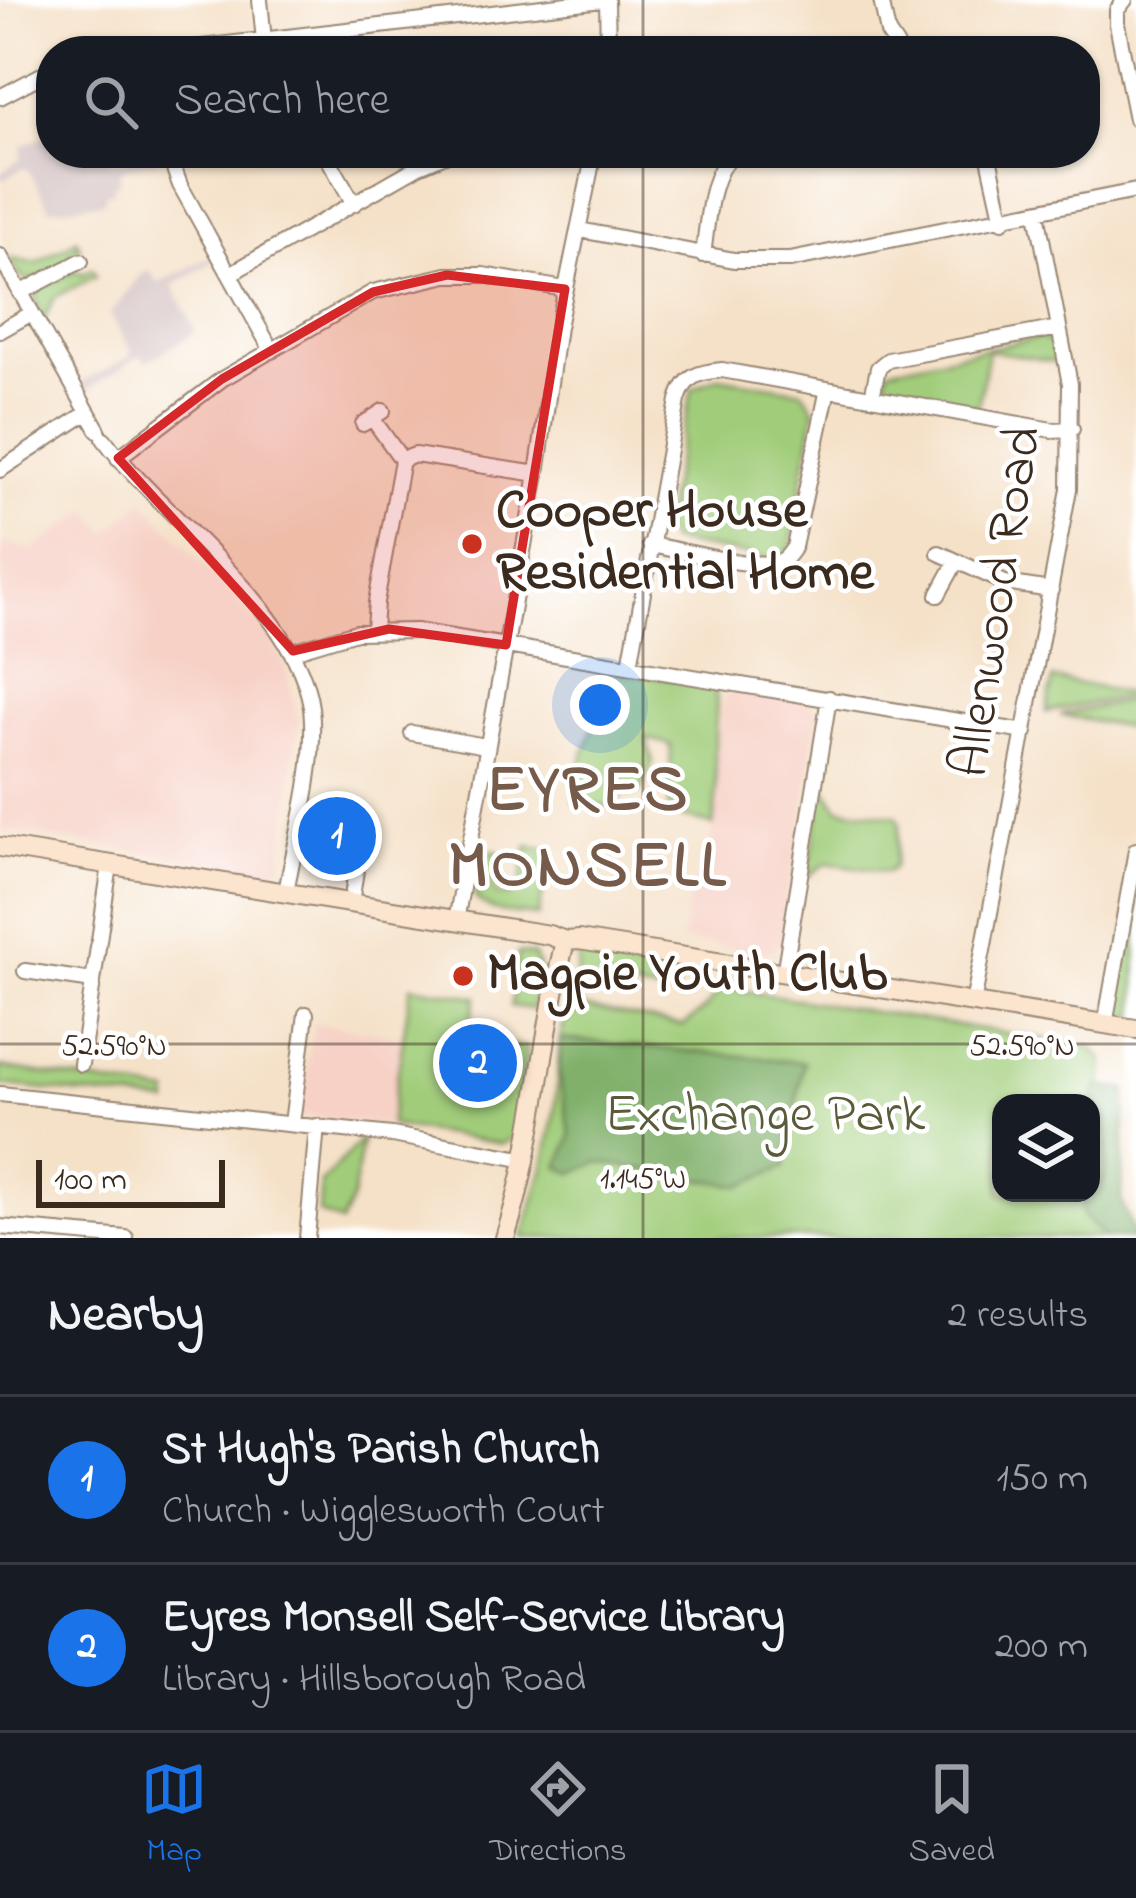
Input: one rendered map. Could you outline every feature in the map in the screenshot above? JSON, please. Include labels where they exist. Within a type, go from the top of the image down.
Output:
[{"type":"street","points":[[260,0],[264,36]]},
{"type":"street","points":[[306,36],[605,0],[607,36]]},
{"type":"street","points":[[881,0],[890,36]]},
{"type":"street","points":[[1124,0],[1117,10],[1117,24],[1136,119]]},
{"type":"street","points":[[0,97],[36,78]]},
{"type":"street","points":[[173,168],[272,350]]},
{"type":"street","points":[[334,168],[354,204]]},
{"type":"street","points":[[230,274],[416,168]]},
{"type":"street","points":[[456,921],[537,474],[565,289],[591,168]]},
{"type":"street","points":[[703,255],[720,168]]},
{"type":"street","points":[[991,168],[1003,221]]},
{"type":"street","points":[[580,230],[703,255],[790,260],[1136,191]]},
{"type":"street","name":"Allenwood Road","points":[[973,1004],[1069,489],[1070,384],[1037,213]]},
{"type":"street","points":[[0,256],[5,277],[20,292],[87,413],[118,458],[272,621],[293,651],[313,718],[286,892]]},
{"type":"street","points":[[20,292],[81,261]]},
{"type":"street","points":[[118,458],[222,379],[373,292],[447,274],[565,289]]},
{"type":"street","points":[[0,331],[32,313]]},
{"type":"street","points":[[872,397],[878,368],[889,360],[1059,328]]},
{"type":"street","points":[[630,665],[678,400],[692,375],[722,370],[1052,430],[1072,429]]},
{"type":"street","points":[[650,545],[752,562],[786,559],[794,547],[828,389]]},
{"type":"street","points":[[0,470],[87,413]]},
{"type":"street","points":[[373,418],[402,460],[374,629]]},
{"type":"street","points":[[402,460],[415,455],[537,474]]},
{"type":"street","points":[[939,553],[1005,583],[1052,590]]},
{"type":"street","points":[[938,596],[956,562]]},
{"type":"street","points":[[293,651],[374,629],[416,631],[1025,732]]},
{"type":"street","points":[[784,974],[829,698]]},
{"type":"street","points":[[412,733],[486,746]]},
{"type":"street","points":[[351,903],[361,838]]},
{"type":"street","points":[[0,847],[1136,1029]]},
{"type":"street","points":[[1105,1024],[1136,850]]},
{"type":"street","points":[[81,1064],[110,865]]},
{"type":"street","points":[[505,1238],[527,1160],[565,941]]},
{"type":"street","points":[[25,971],[93,981]]},
{"type":"street","points":[[292,1123],[306,1014]]},
{"type":"street","points":[[0,1094],[316,1126],[461,1145],[527,1160]]},
{"type":"street","points":[[307,1238],[316,1126]]},
{"type":"street","points":[[0,1227],[126,1238]]},
{"type":"highlighted area","points":[[447,275],[565,289],[506,645],[389,629],[293,651],[118,458],[222,379],[373,292]]},
{"type":"shaded area","points":[[36,140],[36,168],[125,168],[104,202],[50,209],[29,171],[23,168],[0,181],[0,173],[21,159],[22,146]]},
{"type":"shaded area","points":[[212,256],[215,260],[173,285],[196,332],[146,362],[141,355],[84,392],[80,383],[130,357],[110,314],[140,275],[149,270],[158,283]]},
{"type":"shaded area","points":[[143,501],[266,630],[283,659],[299,722],[281,867],[270,872],[0,830],[0,542],[32,550],[89,510],[107,533]]},
{"type":"shaded area","points":[[732,691],[807,702],[819,713],[780,946],[766,953],[682,940],[688,900],[707,856],[716,818],[718,727],[724,697]]},
{"type":"shaded area","points":[[314,1023],[404,1037],[390,1125],[300,1115]]},
{"type":"green space","points":[[77,240],[80,248],[71,253],[71,259],[32,281],[20,277],[11,259],[36,263]]},
{"type":"green space","points":[[92,269],[96,276],[55,297],[44,319],[34,298],[41,287],[77,270],[82,274]]},
{"type":"green space","points":[[1041,337],[1058,348],[1061,363],[988,350],[978,407],[885,391],[888,369]]},
{"type":"green space","points":[[718,377],[803,391],[815,410],[791,546],[783,554],[768,558],[671,542],[662,527],[692,389]]},
{"type":"green space","points":[[620,673],[713,683],[717,702],[713,825],[669,813],[671,745],[646,738],[653,762],[640,792],[619,796],[617,808],[574,802],[608,681]]},
{"type":"green space","points":[[1053,679],[1132,694],[1046,712]]},
{"type":"green space","points":[[1136,699],[1136,729],[1060,715]]},
{"type":"green space","points":[[823,784],[838,808],[896,816],[900,823],[894,867],[887,872],[827,863],[808,876]]},
{"type":"green space","points":[[528,846],[552,850],[538,916],[504,912],[481,903],[475,897],[482,851],[499,852],[493,888],[497,894],[510,896],[520,886]]},
{"type":"green space","points":[[1136,882],[1136,1016],[1119,1015],[1115,1006]]},
{"type":"green space","points":[[586,947],[674,963],[681,973],[679,985],[671,995],[576,980],[579,952]]},
{"type":"green space","points":[[518,953],[533,955],[539,966],[533,1009],[511,1006]]},
{"type":"green space","points":[[411,986],[477,997],[465,1045],[455,1044],[454,1052],[467,1057],[466,1068],[488,1072],[493,1042],[527,1047],[516,1135],[502,1144],[390,1125]]},
{"type":"green space","name":"Exchange Park","points":[[721,987],[1091,1047],[1104,1061],[1097,1094],[992,1094],[992,1202],[1100,1202],[1100,1196],[1105,1238],[523,1238],[555,1112],[564,1023],[581,1007],[683,1026],[706,1008]]},
{"type":"green space","points":[[560,1039],[804,1062],[785,1167],[741,1186],[599,1162],[573,1173],[559,1167],[571,1137],[559,1076]]},
{"type":"green space","points":[[0,1067],[169,1094],[168,1103],[0,1085]]},
{"type":"green space","points":[[1098,1086],[1127,1090],[1121,1200],[1136,1238],[1105,1238],[1083,1216],[1083,1202],[1100,1202],[1108,1156],[1100,1094],[1096,1094]]},
{"type":"green space","name":"Exchange Park","points":[[1100,1110],[1106,1132],[1100,1196]]},
{"type":"green space","points":[[362,1139],[352,1199],[341,1223],[319,1213],[321,1183]]},
{"type":"place","name":"Cooper House Residential Home","points":[[472,544]]},
{"type":"place","name":"St Hugh's Parish Church","points":[[337,836]]},
{"type":"place","name":"Magpie Youth Club","points":[[463,976]]},
{"type":"place","name":"Eyres Monsell Self-Service Library","points":[[478,1063]]},
{"type":"district","name":"EYRES MONSELL","points":[[588,830]]}]
